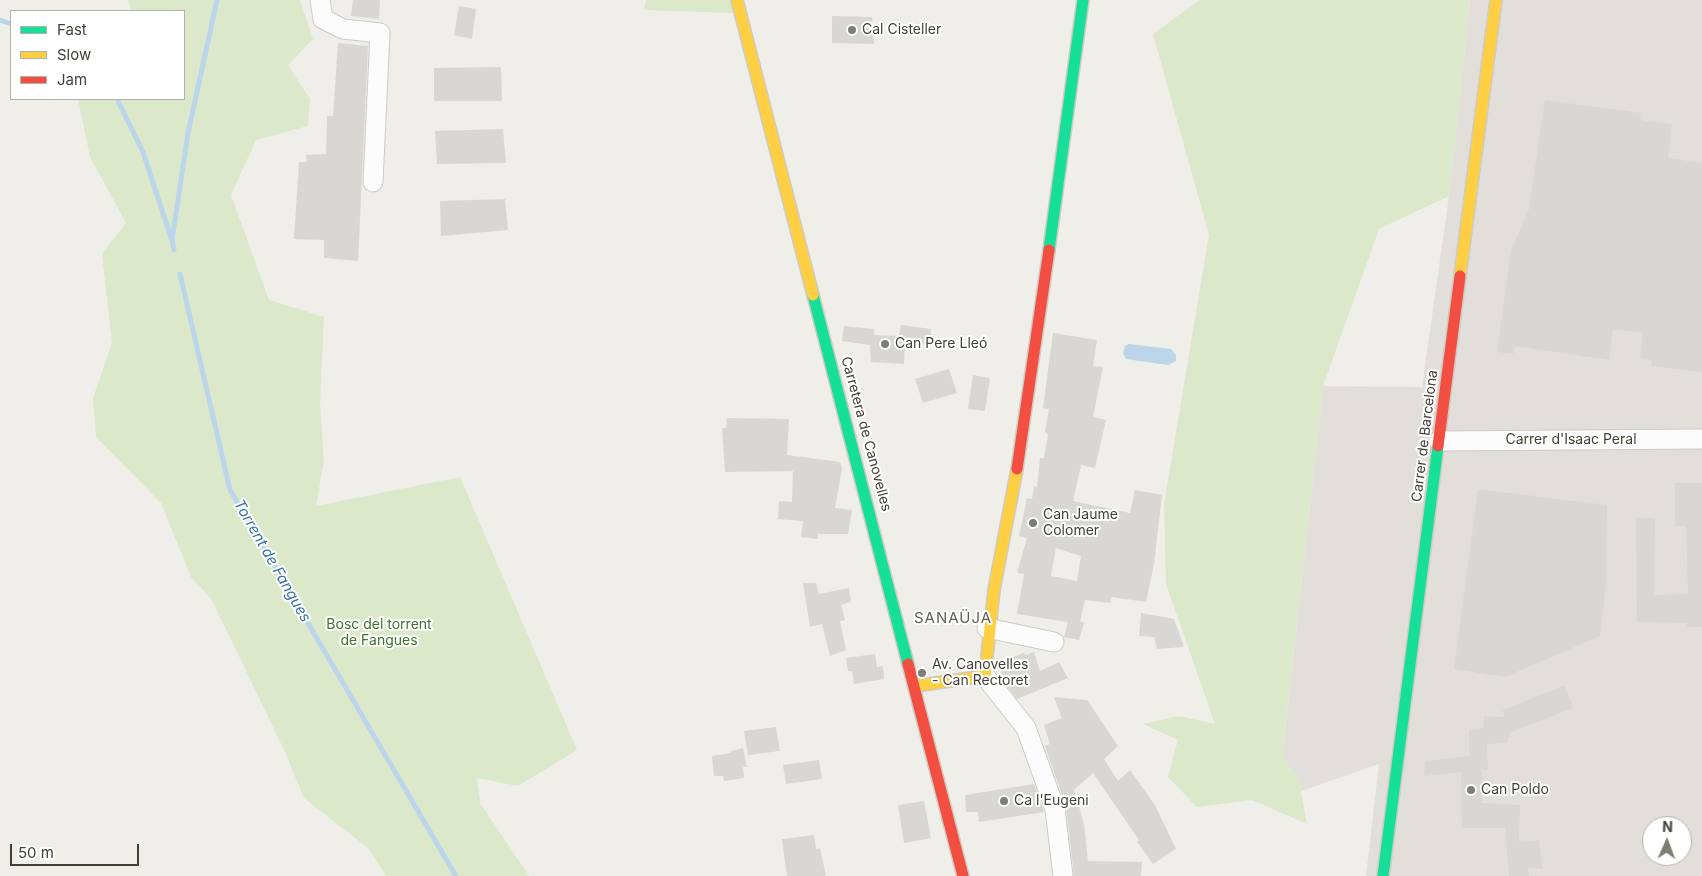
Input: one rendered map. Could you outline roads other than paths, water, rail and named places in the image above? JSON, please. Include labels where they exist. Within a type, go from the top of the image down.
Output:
[{"type":"street","points":[[320,0],[323,19],[343,29],[380,33],[372,182]]},
{"type":"street","name":"Carretera de Canovelles","points":[[737,0],[963,876]]},
{"type":"street","points":[[1063,876],[1055,809],[1026,728],[985,676],[987,628],[1007,515],[1022,447],[1083,0]]},
{"type":"street","name":"Carrer de Barcelona","points":[[1383,876],[1496,0]]},
{"type":"street","name":"Carrer d'Isaac Peral","points":[[1439,441],[1702,440]]},
{"type":"street","points":[[987,628],[1054,642]]},
{"type":"street","points":[[915,686],[985,676]]},
{"type":"water","points":[[1129,344],[1171,349],[1176,355],[1176,361],[1168,365],[1126,359],[1123,354],[1125,346]]},
{"type":"waterway","name":"Torrent de Fangues","points":[[174,250],[172,240],[188,133],[217,0]]},
{"type":"waterway","points":[[0,20],[10,24]]},
{"type":"waterway","points":[[117,100],[143,152],[171,238]]},
{"type":"waterway","name":"Torrent de Fangues","points":[[180,274],[230,490],[456,876]]},
{"type":"place","name":"Cal Cisteller","points":[[852,30]]},
{"type":"place","name":"Can Pere Lleó","points":[[885,344]]},
{"type":"place","name":"Can Jaume Colomer","points":[[1033,523]]},
{"type":"place","name":"Av. Canovelles - Can Rectoret","points":[[922,673]]},
{"type":"place","name":"Can Poldo","points":[[1471,790]]},
{"type":"place","name":"Ca l'Eugeni","points":[[1004,801]]},
{"type":"district","name":"SANAÜJA","points":[[953,618]]},
{"type":"park label","name":"Bosc del torrent de Fangues","points":[[379,634]]}]
